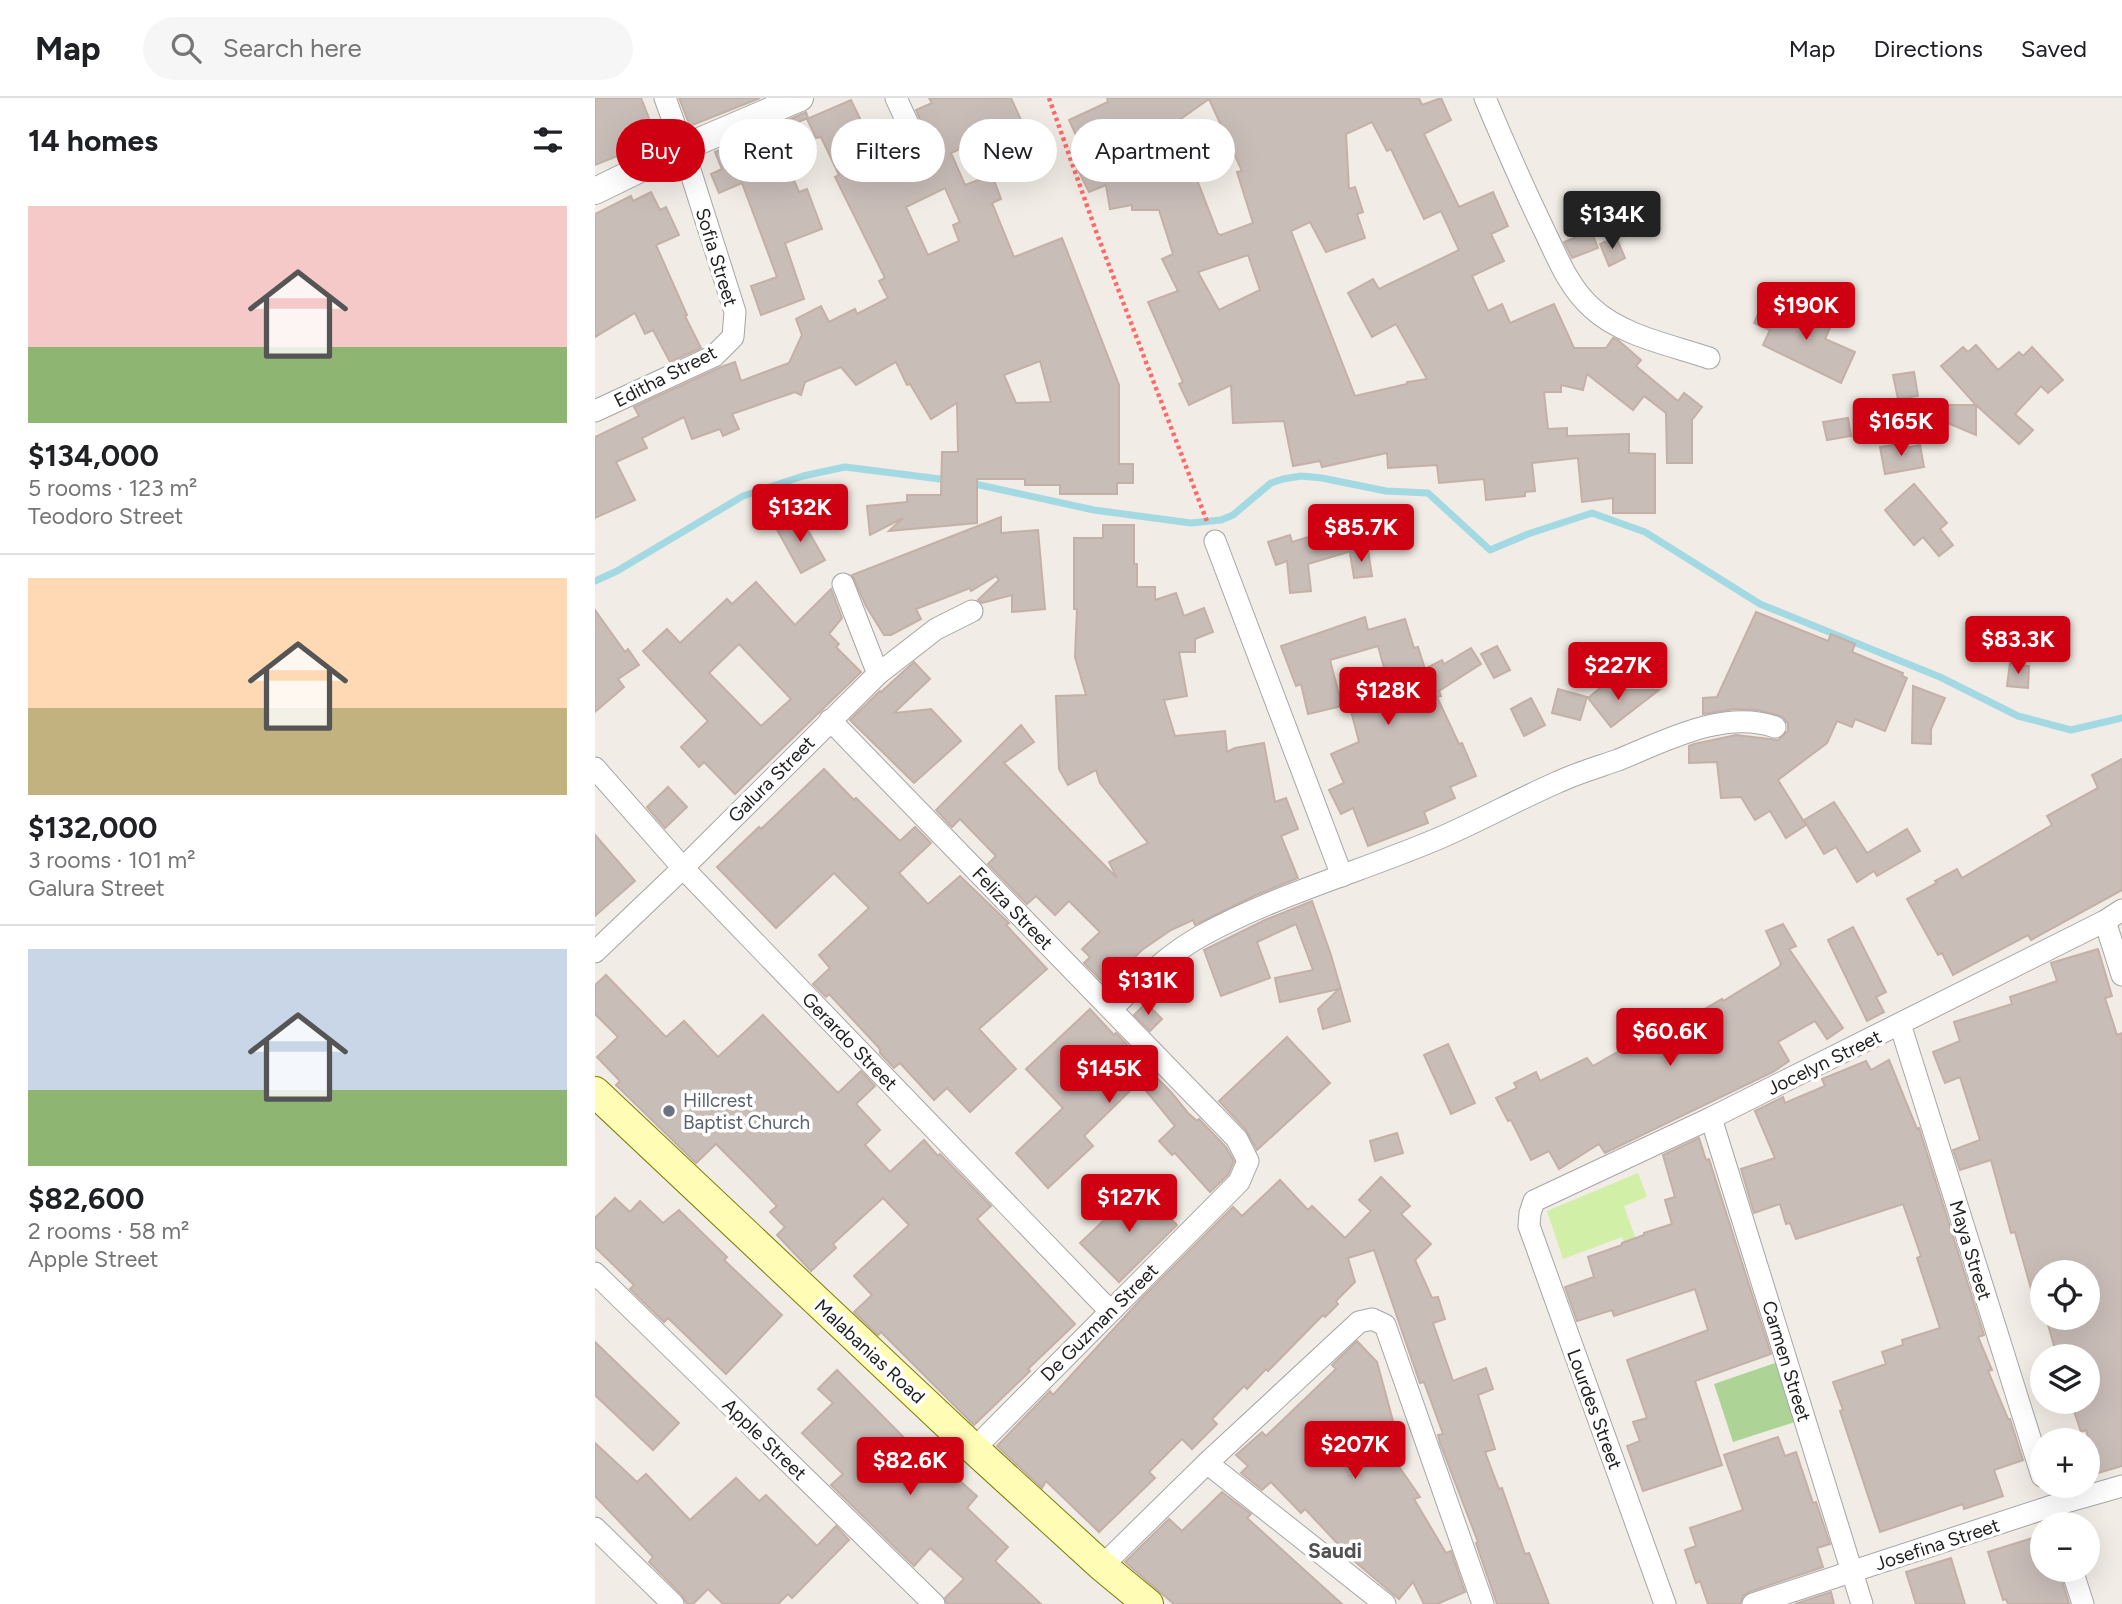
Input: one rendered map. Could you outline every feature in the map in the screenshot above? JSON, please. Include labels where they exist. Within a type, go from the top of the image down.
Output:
[{"type":"main road","name":"Malabanias Road","points":[[595,1092],[974,1449],[1101,1566],[1148,1604]]},
{"type":"street","name":"Sofia Street","points":[[664,98],[672,119]]},
{"type":"street","points":[[705,139],[800,98]]},
{"type":"street","points":[[896,98],[906,119]]},
{"type":"street","points":[[1485,98],[1518,176],[1562,267],[1584,299],[1592,308],[1628,330],[1709,358]]},
{"type":"street","points":[[595,191],[616,181]]},
{"type":"street","name":"Sofia Street","points":[[694,182],[735,312],[733,337]]},
{"type":"street","name":"Editha Street","points":[[595,411],[715,356],[733,337]]},
{"type":"street","points":[[1215,541],[1342,876]]},
{"type":"street","points":[[843,584],[878,674]]},
{"type":"street","name":"Galura Street","points":[[595,952],[878,674],[936,629],[972,611]]},
{"type":"street","name":"Feliza Street","points":[[830,720],[1237,1139],[1248,1161]]},
{"type":"street","points":[[1111,1009],[1160,963],[1200,936],[1251,912],[1443,836],[1559,781],[1701,728],[1737,722],[1761,722],[1775,727]]},
{"type":"street","name":"Gerardo Street","points":[[595,768],[683,868],[1110,1311]]},
{"type":"street","points":[[2114,916],[2122,975]]},
{"type":"street","name":"Jocelyn Street","points":[[1529,1213],[1534,1201],[1711,1118],[2114,916]]},
{"type":"street","name":"Maya Street","points":[[1900,1024],[2030,1438]]},
{"type":"street","name":"Carmen Street","points":[[1711,1118],[1862,1604]]},
{"type":"street","name":"De Guzman Street","points":[[974,1449],[1239,1182],[1248,1161]]},
{"type":"street","name":"Lourdes Street","points":[[1529,1213],[1529,1226],[1665,1604]]},
{"type":"street","name":"Apple Street","points":[[595,1273],[935,1604]]},
{"type":"street","points":[[1101,1566],[1359,1322],[1372,1319],[1385,1325],[1483,1604]]},
{"type":"street","points":[[1207,1463],[1385,1604]]},
{"type":"street","name":"Josefina Street","points":[[1753,1604],[2052,1505],[2122,1486]]},
{"type":"street","points":[[595,1528],[673,1604]]},
{"type":"street","points":[[2076,1582],[2083,1604]]},
{"type":"path","points":[[1049,98],[1188,475],[1215,541]]},
{"type":"green space","points":[[1638,1173],[1647,1197],[1624,1206],[1642,1256],[1631,1259],[1622,1237],[1563,1259],[1547,1211]]},
{"type":"green space","points":[[1781,1361],[1801,1420],[1733,1442],[1714,1384]]},
{"type":"building","points":[[595,98],[641,98],[649,119],[616,119],[616,157],[595,165]]},
{"type":"building","points":[[679,98],[760,98],[705,120],[687,119]]},
{"type":"building","points":[[929,98],[1011,98],[1021,119],[959,119],[959,149],[951,153],[959,171],[959,182],[965,185],[973,182],[995,182],[1001,199],[992,203],[1014,257],[1062,238],[1119,385],[1119,464],[1133,464],[1133,483],[1117,483],[1117,494],[1060,494],[1060,485],[1025,485],[1025,479],[977,479],[977,523],[889,531],[903,518],[870,535],[867,506],[907,502],[907,495],[941,495],[942,452],[958,452],[957,403],[931,419],[910,384],[907,385],[896,362],[856,385],[841,367],[805,382],[801,395],[795,392],[732,414],[739,429],[723,436],[720,429],[692,439],[684,417],[642,438],[647,448],[616,462],[635,500],[595,518],[595,437],[639,416],[634,407],[735,362],[741,381],[789,363],[802,335],[796,319],[821,306],[829,322],[855,309],[857,314],[888,298],[879,281],[885,278],[837,182],[945,182],[945,119],[920,119],[916,110],[932,103]],"holes":[[[945,188],[960,222],[953,225],[959,241],[928,255],[906,207]],[[1040,361],[1051,402],[1016,403],[1004,375]]]},
{"type":"building","points":[[1107,98],[1419,98],[1422,105],[1441,98],[1451,120],[1424,134],[1459,207],[1493,192],[1508,226],[1491,234],[1504,261],[1472,276],[1488,311],[1502,304],[1510,323],[1554,304],[1574,348],[1606,348],[1613,338],[1618,340],[1641,360],[1636,366],[1678,401],[1684,393],[1702,407],[1692,420],[1692,463],[1667,463],[1666,413],[1644,396],[1633,410],[1587,374],[1583,390],[1561,385],[1561,392],[1544,392],[1548,429],[1567,428],[1567,436],[1629,434],[1629,453],[1655,454],[1655,513],[1613,513],[1613,498],[1582,502],[1578,458],[1532,463],[1535,491],[1525,492],[1525,496],[1486,500],[1484,479],[1439,483],[1437,465],[1388,468],[1387,453],[1322,467],[1320,461],[1293,466],[1284,421],[1233,423],[1231,385],[1189,405],[1179,384],[1183,382],[1148,302],[1178,291],[1162,259],[1173,254],[1159,210],[1132,210],[1132,205],[1110,209],[1106,185],[1089,192],[1084,182],[1198,182],[1218,234],[1253,223],[1237,172],[1242,171],[1235,156],[1235,119],[1218,119],[1209,99],[1181,119],[1071,119],[1108,102]],"holes":[[[1372,122],[1387,151],[1391,149],[1424,219],[1441,211],[1459,250],[1379,289],[1373,279],[1348,293],[1372,337],[1396,324],[1427,379],[1355,396],[1291,231],[1310,222],[1326,252],[1365,238],[1357,214],[1363,212],[1355,187],[1349,189],[1346,134]],[[1248,255],[1260,290],[1219,310],[1198,272]]]},
{"type":"building","points":[[851,100],[860,119],[831,119],[831,158],[821,137],[817,138],[817,119],[807,119]]},
{"type":"building","points":[[806,112],[808,118],[806,119],[790,119]]},
{"type":"building","points":[[719,170],[719,182],[795,182],[799,192],[807,189],[822,229],[785,243],[804,299],[761,315],[751,286],[777,277],[742,183],[719,193],[711,174]]},
{"type":"building","points":[[651,192],[660,210],[666,207],[679,235],[656,245],[701,348],[670,362],[653,330],[645,334],[635,313],[595,337],[595,214],[631,196],[633,201]]},
{"type":"building","points":[[1591,231],[1598,248],[1572,258],[1564,242]]},
{"type":"building","points":[[1616,237],[1625,258],[1609,266],[1600,244]]},
{"type":"building","points":[[1762,305],[1804,323],[1811,308],[1834,319],[1825,339],[1855,352],[1841,383],[1763,345],[1770,330],[1754,323]]},
{"type":"building","points":[[1976,345],[1998,370],[2019,352],[2023,356],[2032,347],[2063,380],[2048,393],[2041,386],[2015,414],[2033,430],[2019,444],[1976,405],[1941,366],[1963,347],[1968,352]]},
{"type":"building","points":[[1914,372],[1918,396],[1898,399],[1893,375]]},
{"type":"building","points":[[1905,405],[1976,405],[1976,435]]},
{"type":"building","points":[[1848,418],[1851,436],[1827,440],[1823,422]]},
{"type":"building","points":[[1899,444],[1900,449],[1920,445],[1924,467],[1885,474],[1880,447]]},
{"type":"building","points":[[1914,484],[1947,523],[1940,529],[1953,545],[1939,556],[1923,537],[1914,545],[1885,510]]},
{"type":"building","points":[[799,515],[825,560],[801,573],[776,528]]},
{"type":"building","points":[[1001,517],[1001,533],[1038,530],[1045,609],[1012,612],[1012,595],[982,603],[978,600],[999,580],[996,576],[971,591],[970,588],[916,609],[921,619],[891,635],[884,635],[866,606],[852,575]]},
{"type":"building","points":[[1352,524],[1358,549],[1308,564],[1311,591],[1290,593],[1287,561],[1276,565],[1268,542],[1290,535],[1292,542]]},
{"type":"building","points":[[1103,525],[1134,525],[1137,587],[1155,587],[1155,600],[1176,593],[1184,616],[1204,608],[1213,632],[1195,639],[1195,652],[1179,652],[1187,696],[1164,700],[1175,736],[1225,731],[1227,752],[1264,743],[1275,802],[1286,798],[1298,829],[1281,836],[1298,878],[1195,925],[1193,920],[1171,930],[1142,950],[1106,985],[1084,963],[1090,957],[1082,949],[1100,932],[1069,901],[1055,915],[1036,896],[1027,904],[988,864],[996,856],[960,819],[952,827],[936,810],[1021,725],[1034,742],[1004,763],[1117,878],[1109,862],[1148,843],[1100,783],[1096,770],[1068,785],[1059,769],[1056,696],[1086,695],[1075,657],[1077,609],[1074,609],[1074,538],[1103,538]]},
{"type":"building","points":[[1410,526],[1413,545],[1394,548],[1391,528]]},
{"type":"building","points":[[1368,550],[1372,576],[1354,578],[1350,553]]},
{"type":"building","points":[[756,582],[795,625],[831,589],[842,618],[829,634],[839,644],[836,647],[861,672],[735,794],[704,762],[699,767],[681,747],[708,721],[643,651],[667,629],[680,643],[727,599],[732,604]],"holes":[[[739,644],[791,699],[761,726],[709,673]]]},
{"type":"building","points":[[595,610],[625,652],[628,649],[639,665],[618,679],[624,687],[595,712]]},
{"type":"building","points":[[1756,612],[1828,641],[1831,634],[1855,644],[1852,652],[1903,673],[1902,676],[1907,678],[1885,731],[1855,719],[1852,727],[1837,721],[1827,743],[1778,780],[1806,825],[1786,838],[1770,811],[1755,820],[1741,797],[1721,798],[1717,762],[1689,763],[1689,746],[1694,744],[1736,735],[1778,740],[1788,731],[1788,724],[1783,717],[1758,710],[1734,709],[1703,714],[1703,698],[1717,697]]},
{"type":"building","points":[[1365,617],[1368,630],[1405,619],[1414,648],[1418,647],[1425,669],[1442,660],[1444,664],[1471,648],[1481,664],[1439,691],[1441,696],[1437,697],[1476,776],[1450,787],[1455,798],[1424,812],[1428,823],[1368,846],[1353,808],[1341,814],[1329,790],[1344,783],[1331,754],[1359,742],[1350,707],[1392,696],[1378,646],[1330,660],[1342,706],[1308,714],[1301,684],[1296,686],[1281,646]]},
{"type":"building","points":[[1497,646],[1510,670],[1494,678],[1481,654]]},
{"type":"building","points":[[914,662],[930,679],[894,713],[931,709],[961,741],[914,783],[850,720]]},
{"type":"building","points":[[2010,663],[2029,666],[2028,688],[2007,686]]},
{"type":"building","points":[[1609,681],[1617,690],[1659,690],[1611,727],[1588,698]]},
{"type":"building","points":[[1913,686],[1945,698],[1931,729],[1931,744],[1912,743]]},
{"type":"building","points":[[1558,689],[1587,697],[1580,720],[1552,713]]},
{"type":"building","points":[[1531,698],[1545,725],[1524,736],[1511,709]]},
{"type":"building","points":[[2122,759],[2122,890],[2031,940],[2028,935],[1953,975],[1942,953],[1938,955],[1907,899],[1957,869],[1962,878],[2052,825],[2047,816],[2098,788],[2092,775]]},
{"type":"building","points":[[824,769],[900,841],[915,827],[931,843],[899,873],[928,904],[960,876],[1009,923],[1006,925],[1047,969],[979,1029],[1016,1069],[970,1112],[947,1088],[934,1100],[900,1063],[894,1068],[829,994],[826,997],[813,984],[830,968],[819,955],[869,908],[834,873],[776,928],[717,867]]},
{"type":"building","points":[[668,787],[687,807],[665,828],[647,807]]},
{"type":"building","points":[[1834,802],[1867,853],[1907,829],[1920,851],[1877,876],[1874,871],[1857,882],[1836,847],[1824,854],[1804,820]]},
{"type":"building","points":[[595,835],[635,881],[595,916]]},
{"type":"building","points":[[1312,901],[1350,1021],[1323,1029],[1318,1009],[1339,989],[1280,1002],[1275,978],[1313,970],[1296,924],[1257,942],[1270,978],[1221,996],[1204,950],[1265,920]]},
{"type":"building","points":[[1783,924],[1796,946],[1789,949],[1843,1028],[1827,1039],[1815,1021],[1778,1042],[1789,1061],[1773,1072],[1605,1153],[1599,1144],[1559,1169],[1549,1151],[1531,1160],[1511,1120],[1508,1121],[1496,1098],[1517,1088],[1514,1083],[1536,1072],[1540,1081],[1587,1058],[1593,1066],[1626,1047],[1630,1054],[1722,999],[1723,1001],[1779,967],[1781,964],[1766,931]]},
{"type":"building","points":[[1853,927],[1886,992],[1876,997],[1884,1012],[1867,1021],[1828,940]]},
{"type":"building","points":[[2098,949],[2112,996],[2105,998],[2117,1035],[2122,1033],[2122,1466],[2100,1472],[2100,1428],[2080,1428],[2075,1414],[2100,1414],[2100,1344],[2054,1344],[2049,1330],[2100,1330],[2100,1260],[2030,1260],[2030,1285],[2015,1232],[2011,1233],[1991,1160],[1960,1170],[1953,1150],[1980,1140],[1960,1077],[1945,1083],[1933,1052],[1960,1041],[1954,1022],[2012,1004],[2010,997],[2057,981],[2051,963]]},
{"type":"building","points":[[606,975],[666,1037],[684,1021],[718,1057],[763,1015],[838,1093],[861,1071],[875,1086],[856,1104],[880,1130],[865,1145],[890,1172],[924,1140],[991,1206],[977,1219],[1075,1324],[974,1425],[881,1332],[878,1335],[854,1312],[872,1295],[854,1276],[909,1225],[883,1198],[833,1244],[836,1248],[811,1271],[777,1235],[785,1227],[770,1212],[777,1206],[716,1144],[696,1163],[616,1085],[620,1081],[597,1057],[618,1037],[595,1014],[595,985]]},
{"type":"building","points":[[1146,1003],[1162,1019],[1150,1031],[1134,1015]]},
{"type":"building","points":[[1090,1009],[1114,1035],[1116,1033],[1188,1113],[1197,1121],[1199,1119],[1226,1147],[1234,1161],[1228,1175],[1210,1192],[1175,1153],[1172,1155],[1159,1141],[1175,1126],[1139,1082],[1084,1136],[1093,1146],[1048,1188],[1016,1153],[1063,1108],[1026,1069]]},
{"type":"building","points":[[1287,1037],[1330,1083],[1257,1150],[1246,1130],[1219,1101]]},
{"type":"building","points":[[1448,1044],[1475,1103],[1451,1114],[1424,1055]]},
{"type":"building","points":[[1889,1060],[1917,1129],[1919,1128],[1984,1335],[1978,1337],[1992,1370],[1988,1371],[2010,1419],[2023,1460],[1994,1470],[2003,1496],[1964,1509],[1963,1504],[1880,1532],[1833,1382],[1886,1364],[1882,1352],[1903,1345],[1902,1340],[1940,1328],[1917,1258],[1921,1256],[1903,1204],[1796,1239],[1790,1223],[1786,1224],[1780,1204],[1754,1213],[1741,1169],[1775,1158],[1755,1111],[1783,1097],[1785,1103],[1825,1086],[1822,1079],[1866,1061],[1871,1070]]},
{"type":"building","points":[[1397,1133],[1403,1153],[1375,1161],[1370,1141]]},
{"type":"building","points":[[1699,1138],[1706,1160],[1709,1159],[1771,1354],[1695,1381],[1722,1465],[1643,1491],[1627,1446],[1640,1441],[1633,1422],[1647,1418],[1627,1360],[1708,1330],[1695,1289],[1614,1316],[1612,1310],[1577,1321],[1565,1287],[1594,1277],[1588,1257],[1672,1224],[1665,1200],[1675,1197],[1663,1155]]},
{"type":"building","points":[[1381,1177],[1410,1206],[1401,1214],[1431,1244],[1415,1260],[1432,1298],[1438,1297],[1445,1319],[1433,1323],[1453,1381],[1486,1368],[1493,1389],[1478,1395],[1495,1449],[1485,1452],[1499,1489],[1502,1488],[1525,1554],[1529,1553],[1549,1604],[1497,1604],[1476,1543],[1478,1542],[1440,1443],[1438,1435],[1443,1434],[1424,1382],[1420,1383],[1374,1250],[1348,1258],[1355,1282],[1336,1301],[1338,1304],[1325,1317],[1323,1315],[1268,1371],[1266,1369],[1247,1389],[1244,1386],[1212,1419],[1217,1424],[1192,1449],[1182,1439],[1149,1472],[1155,1478],[1099,1532],[1046,1481],[1042,1488],[997,1446],[1050,1391],[1053,1395],[1143,1297],[1233,1207],[1242,1216],[1280,1180],[1308,1210],[1312,1206],[1345,1238],[1371,1211],[1359,1200]]},
{"type":"building","points":[[1140,1186],[1177,1225],[1119,1282],[1080,1243]]},
{"type":"building","points":[[615,1198],[630,1212],[640,1201],[663,1223],[679,1210],[727,1257],[724,1260],[782,1315],[726,1374],[668,1318],[664,1322],[630,1289],[634,1285],[595,1247],[595,1218]]},
{"type":"building","points":[[1357,1341],[1377,1362],[1393,1421],[1377,1435],[1420,1497],[1414,1499],[1446,1553],[1451,1551],[1465,1592],[1437,1604],[1424,1604],[1413,1582],[1399,1599],[1353,1560],[1305,1509],[1301,1513],[1271,1482],[1262,1490],[1241,1473],[1248,1466],[1236,1455],[1262,1432],[1266,1436],[1336,1369],[1332,1365]]},
{"type":"building","points":[[595,1342],[679,1423],[653,1450],[595,1395]]},
{"type":"building","points":[[837,1370],[936,1470],[941,1464],[977,1496],[967,1508],[1008,1547],[995,1561],[1041,1604],[947,1604],[945,1598],[964,1579],[930,1548],[914,1566],[831,1485],[843,1474],[802,1433],[833,1403],[818,1389]]},
{"type":"building","points":[[1778,1437],[1785,1456],[1796,1452],[1813,1503],[1816,1502],[1830,1544],[1817,1548],[1823,1567],[1749,1592],[1743,1596],[1740,1604],[1708,1604],[1700,1581],[1696,1583],[1685,1550],[1696,1546],[1690,1528],[1743,1510],[1724,1455]]},
{"type":"building","points":[[595,1443],[637,1482],[646,1474],[690,1520],[736,1478],[759,1501],[766,1495],[817,1546],[836,1526],[849,1540],[792,1598],[788,1594],[778,1604],[723,1604],[708,1589],[693,1604],[687,1604],[682,1595],[649,1562],[653,1557],[595,1496]]},
{"type":"building","points":[[1222,1492],[1251,1514],[1247,1518],[1342,1604],[1174,1604],[1125,1562],[1169,1519],[1182,1531]]},
{"type":"building","points":[[2030,1539],[2030,1582],[2063,1582],[2069,1604],[2008,1604],[2006,1599],[2003,1600],[1988,1552]]},
{"type":"building","points":[[1951,1558],[1965,1604],[1916,1604],[1906,1572]]},
{"type":"building","points":[[1831,1592],[1834,1604],[1795,1604]]},
{"type":"waterway","points":[[595,581],[617,571],[743,496],[803,476],[845,467],[948,480]]},
{"type":"waterway","points":[[970,483],[1094,510],[1191,523],[1221,520],[1233,515],[1271,483],[1301,476],[1322,478],[1386,491],[1428,493],[1490,550],[1592,513],[1645,532],[1760,604],[1940,677],[2018,716],[2071,730],[2122,718]]},
{"type":"place","name":"Hillcrest Baptist Church","points":[[669,1111]]},
{"type":"district","name":"Saudi","points":[[1335,1551]]}]
